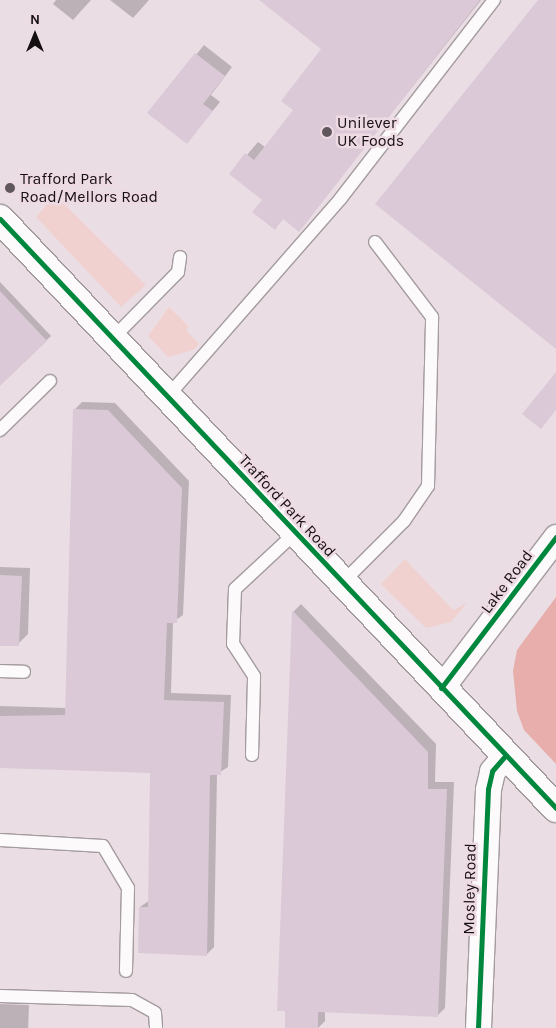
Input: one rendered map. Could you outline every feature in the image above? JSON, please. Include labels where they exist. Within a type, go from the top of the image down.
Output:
[{"type":"street","name":"Trafford Park Road","points":[[0,219],[556,808]]},
{"type":"street","name":"Lake Road","points":[[441,688],[556,537]]},
{"type":"street","name":"Mosley Road","points":[[478,1028],[488,790],[492,771],[505,756]]},
{"type":"lane","points":[[167,397],[341,198],[494,0]]},
{"type":"lane","points":[[342,583],[404,521],[428,486],[432,316],[375,242]]},
{"type":"lane","points":[[112,339],[178,272],[180,257]]},
{"type":"lane","points":[[0,430],[50,381]]},
{"type":"lane","points":[[252,755],[254,676],[233,644],[235,589],[295,533]]},
{"type":"lane","points":[[0,671],[24,672]]},
{"type":"lane","points":[[0,840],[104,846],[128,888],[126,971]]},
{"type":"lane","points":[[0,996],[132,1000],[155,1013],[156,1028]]},
{"type":"shaded area","points":[[55,195],[146,285],[121,307],[36,217]]},
{"type":"shaded area","points":[[169,307],[189,327],[186,330],[199,344],[193,350],[168,357],[148,336]]},
{"type":"shaded area","points":[[405,559],[453,610],[467,603],[451,622],[426,628],[381,584]]},
{"type":"shaded area","points":[[556,597],[556,764],[524,730],[517,711],[513,671],[517,650]]},
{"type":"building","name":"Unilever UK Foods","points":[[259,0],[480,0],[299,232],[283,219],[275,230],[252,212],[262,200],[229,174],[245,153],[254,160],[293,110],[281,101],[321,49]]},
{"type":"building","points":[[538,0],[556,0],[556,349],[375,204]]},
{"type":"building","points":[[195,53],[225,76],[203,104],[213,111],[187,144],[147,113]]},
{"type":"building","points":[[0,291],[47,341],[0,386]]},
{"type":"building","points":[[556,372],[556,410],[541,429],[522,414]]},
{"type":"building","points":[[73,409],[108,410],[182,488],[177,623],[167,623],[164,700],[224,702],[221,775],[210,775],[207,956],[138,953],[139,907],[148,907],[150,773],[0,768],[0,716],[65,715]]},
{"type":"building","points":[[0,575],[22,576],[19,646],[0,646]]},
{"type":"building","points":[[292,610],[428,752],[428,789],[447,789],[438,1017],[318,1012],[318,1028],[285,1028],[285,1011],[277,1011]]},
{"type":"cycle path","points":[[0,219],[556,808]]},
{"type":"cycle path","points":[[441,688],[556,537]]},
{"type":"cycle path","points":[[478,1028],[488,789],[492,771],[505,756]]},
{"type":"place","name":"Unilever UK Foods","points":[[327,132]]},
{"type":"place","name":"Trafford Park Road/Mellors Road","points":[[10,188]]}]
